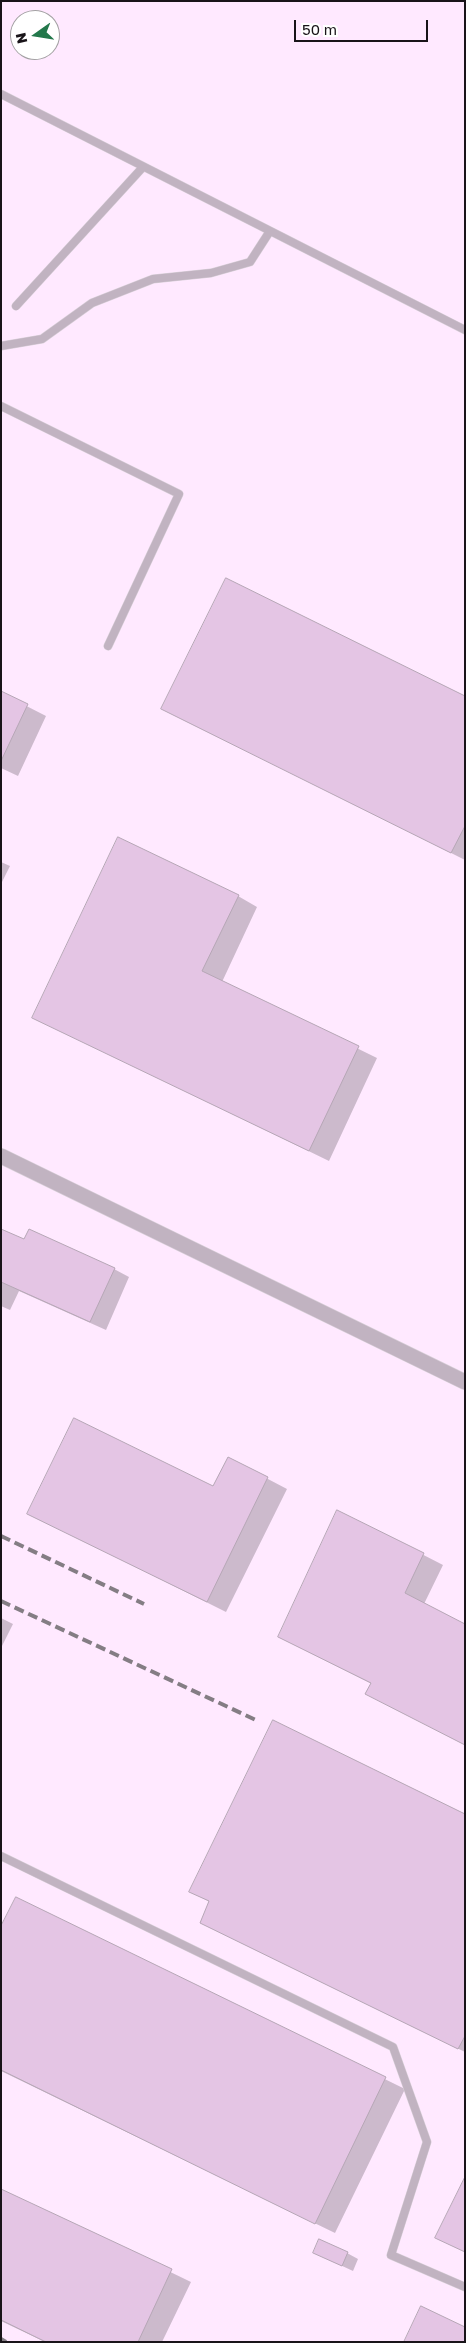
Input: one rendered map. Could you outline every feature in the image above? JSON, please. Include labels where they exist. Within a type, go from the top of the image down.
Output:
[{"type":"street","points":[[1,1156],[465,1382]]},
{"type":"lane","points":[[1,94],[465,330]]},
{"type":"lane","points":[[16,306],[143,167]]},
{"type":"lane","points":[[1,346],[42,339],[92,303],[154,279],[211,273],[250,262],[270,231]]},
{"type":"lane","points":[[1,406],[179,494],[108,646]]},
{"type":"lane","points":[[1,1856],[394,2047],[427,2142],[391,2255],[465,2287]]},
{"type":"shaded area","points":[[1,1],[465,1],[465,2342],[1,2342]]},
{"type":"building","points":[[226,578],[465,696],[465,826],[451,853],[161,709]]},
{"type":"building","points":[[1,691],[28,704],[1,761]]},
{"type":"building","points":[[118,837],[239,895],[202,971],[359,1046],[309,1151],[32,1018]]},
{"type":"building","points":[[1,1229],[24,1239],[29,1229],[115,1268],[90,1322],[1,1282]]},
{"type":"building","points":[[74,1418],[213,1486],[228,1457],[268,1477],[207,1602],[27,1514]]},
{"type":"building","points":[[337,1510],[424,1553],[405,1593],[465,1624],[465,1745],[365,1694],[371,1683],[278,1637]]},
{"type":"building","points":[[273,1720],[465,1814],[465,2036],[458,2049],[200,1923],[209,1901],[189,1892]]},
{"type":"building","points":[[16,1897],[386,2077],[315,2224],[1,2070],[1,1926]]},
{"type":"building","points":[[465,2177],[465,2252],[435,2238]]},
{"type":"building","points":[[1,2189],[172,2269],[138,2342],[46,2342],[1,2320]]},
{"type":"building","points":[[319,2239],[348,2252],[342,2266],[313,2253]]},
{"type":"building","points":[[421,2306],[465,2327],[465,2342],[404,2342]]},
{"type":"railway","points":[[1,1536],[144,1604]]},
{"type":"railway","points":[[1,1601],[258,1721]]},
{"type":"railway","points":[[1,2339],[6,2342]]}]
